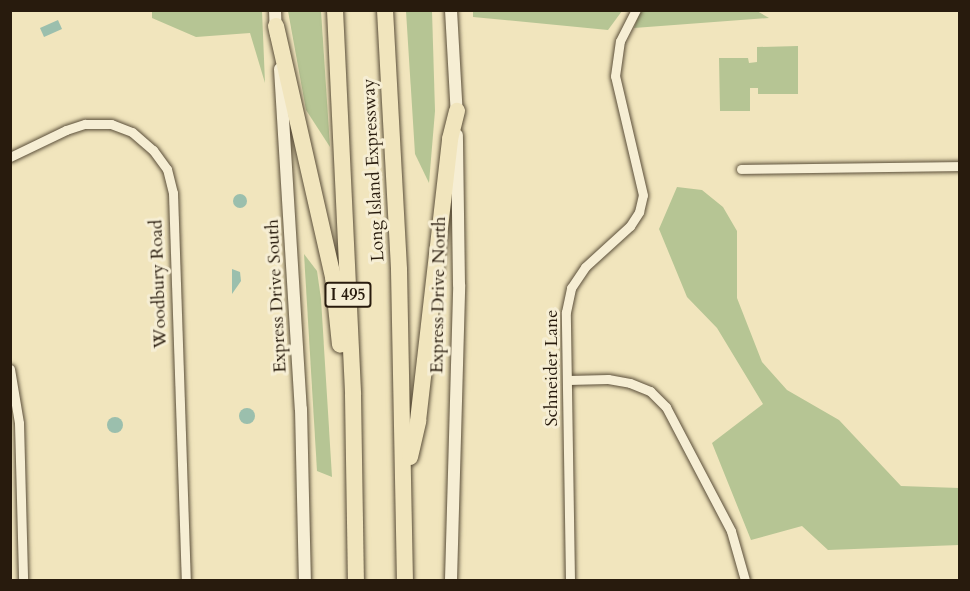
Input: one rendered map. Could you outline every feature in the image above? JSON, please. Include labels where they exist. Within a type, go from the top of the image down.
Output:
[{"type":"highway","name":"Long Island Expressway","points":[[334,10],[353,395],[356,580]]},
{"type":"highway","name":"Long Island Expressway","points":[[385,10],[393,127],[405,481],[405,580]]},
{"type":"highway","points":[[275,18],[333,277],[340,348],[353,395]]},
{"type":"highway","points":[[405,481],[418,421],[450,139],[457,111]]},
{"type":"main road","name":"Express Drive North","points":[[451,10],[457,111],[459,285],[451,580]]},
{"type":"main road","name":"Express Drive South","points":[[275,18],[297,326],[305,580]]},
{"type":"street","name":"Schneider Lane","points":[[570,580],[566,312],[571,288],[585,267],[630,226],[639,212],[643,195],[622,114],[616,61],[620,41],[636,10]]},
{"type":"street","name":"Woodbury Road","points":[[10,157],[66,130],[85,124],[111,124],[132,132],[153,150],[167,169],[173,193],[186,580]]},
{"type":"street","points":[[741,169],[960,166]]},
{"type":"street","points":[[10,369],[20,423],[15,484],[23,580]]},
{"type":"street","points":[[568,380],[609,379],[630,382],[650,391],[666,407],[731,531],[745,580]]},
{"type":"shaded area","points":[[473,10],[622,11],[608,30],[473,17]]},
{"type":"shaded area","points":[[152,11],[262,11],[265,83],[250,33],[196,37],[152,18]]},
{"type":"shaded area","points":[[288,11],[321,11],[330,147],[306,110]]},
{"type":"shaded area","points":[[406,11],[432,11],[435,111],[429,183],[415,154]]},
{"type":"shaded area","points":[[640,11],[757,11],[769,18],[634,28]]},
{"type":"shaded area","points":[[58,20],[62,29],[44,37],[40,28]]},
{"type":"shaded area","points":[[798,46],[798,94],[758,94],[758,88],[750,88],[750,111],[720,111],[719,58],[748,58],[749,63],[757,62],[757,47]]},
{"type":"shaded area","points":[[677,187],[702,190],[723,207],[737,231],[737,298],[762,362],[787,390],[839,420],[901,486],[959,488],[959,545],[828,550],[802,526],[751,540],[712,443],[763,404],[717,328],[687,297],[659,229]]},
{"type":"shaded area","points":[[240,194],[245,196],[247,201],[245,206],[240,208],[235,206],[233,201],[235,196]]},
{"type":"shaded area","points":[[304,254],[317,271],[321,299],[332,477],[317,471]]},
{"type":"shaded area","points":[[232,269],[240,272],[241,281],[232,294]]},
{"type":"shaded area","points":[[247,408],[255,416],[247,424],[239,416]]},
{"type":"shaded area","points":[[112,417],[118,417],[123,425],[121,431],[112,433],[107,428],[107,422]]}]
